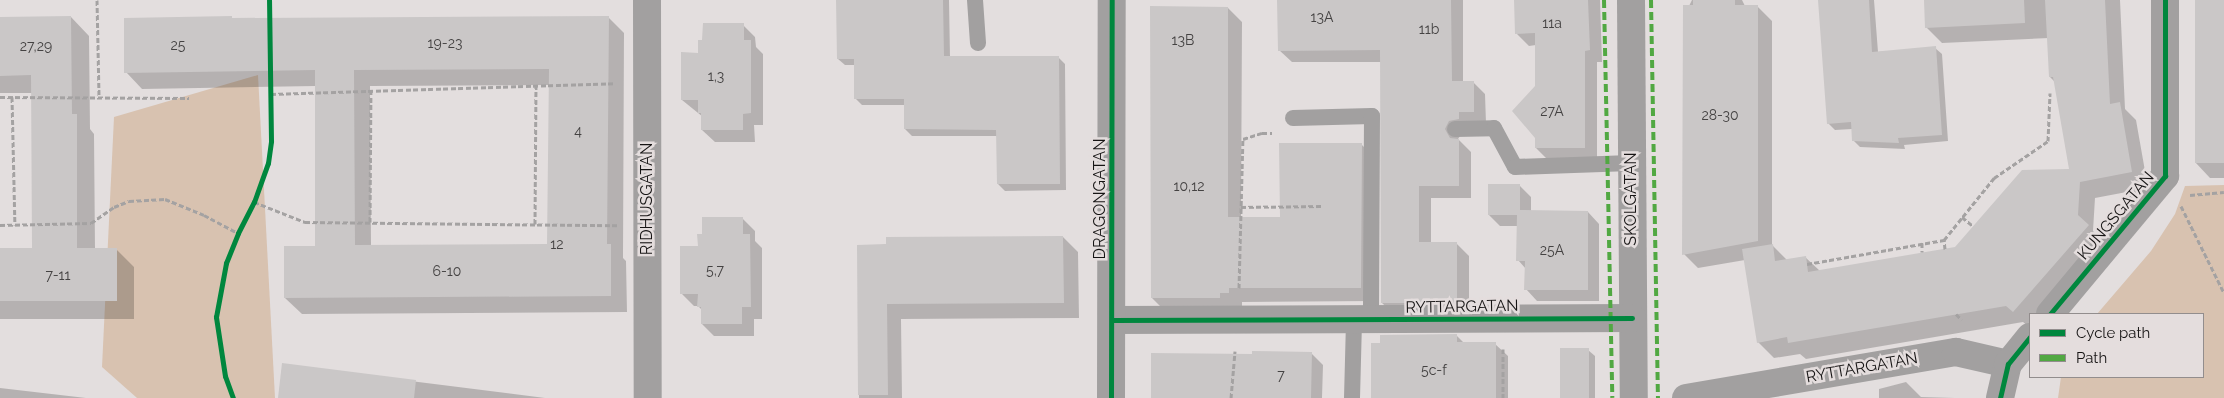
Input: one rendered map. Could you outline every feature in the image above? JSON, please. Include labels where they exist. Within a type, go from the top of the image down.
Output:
[{"type":"street","name":"RIDHUSGATAN","points":[[647,0],[648,398]]},
{"type":"street","name":"DRAGONGATAN","points":[[1111,398],[1112,0]]},
{"type":"street","name":"SKOLGATAN","points":[[1631,0],[1634,398]]},
{"type":"street","name":"KUNGSGATAN","points":[[2051,313],[2166,192],[2165,0]]},
{"type":"street","name":"RYTTARGATAN","points":[[1112,320],[1238,322],[1632,318]]},
{"type":"street","points":[[2000,398],[2008,364],[2029,338]]},
{"type":"street","name":"RYTTARGATAN","points":[[1686,398],[1956,352],[2008,364]]},
{"type":"lane","points":[[975,0],[978,43]]},
{"type":"lane","points":[[1293,118],[1372,116],[1363,320],[1352,398]]},
{"type":"lane","points":[[1455,129],[1494,128],[1516,167],[1631,163]]},
{"type":"path","points":[[97,0],[99,97]]},
{"type":"path","points":[[271,94],[648,82]]},
{"type":"path","points":[[271,84],[271,103]]},
{"type":"path","points":[[535,224],[536,86]]},
{"type":"path","points":[[370,222],[371,90]]},
{"type":"path","points":[[1807,264],[1944,240],[1994,178],[2048,141],[2050,94]]},
{"type":"path","points":[[0,97],[189,98]]},
{"type":"path","points":[[12,97],[15,225]]},
{"type":"path","points":[[1231,398],[1238,322],[1243,139],[1262,133],[1278,134],[1290,127],[1293,118]]},
{"type":"path","points":[[2166,192],[2224,192]]},
{"type":"path","points":[[2166,192],[2224,292]]},
{"type":"path","points":[[250,210],[256,195]]},
{"type":"path","points":[[0,225],[91,223],[114,207],[129,201],[165,199],[190,208],[238,233]]},
{"type":"path","points":[[254,202],[305,222],[647,226]]},
{"type":"path","points":[[1241,207],[1320,206]]},
{"type":"path","points":[[1962,217],[1973,226]]},
{"type":"path","points":[[235,240],[242,225]]},
{"type":"path","points":[[1944,240],[1945,249]]},
{"type":"path","points":[[1922,243],[1922,252]]},
{"type":"path","points":[[1502,319],[1503,398]]},
{"type":"shaded area","points":[[258,75],[275,398],[137,398],[102,367],[114,117]]},
{"type":"shaded area","points":[[2224,185],[2224,398],[2058,398],[2061,378],[2204,378],[2204,313],[2098,313],[2151,251],[2175,214],[2185,186]]},
{"type":"building","points":[[836,0],[943,0],[944,56],[1059,56],[1060,184],[997,184],[996,130],[904,129],[904,99],[854,99],[854,59],[837,59]]},
{"type":"building","points":[[1277,0],[1451,0],[1452,81],[1474,81],[1474,112],[1459,112],[1459,119],[1449,121],[1445,129],[1450,138],[1459,139],[1459,186],[1419,186],[1419,242],[1457,242],[1457,303],[1381,303],[1380,50],[1278,51]]},
{"type":"building","points":[[1514,0],[1588,0],[1590,50],[1585,51],[1585,148],[1535,148],[1535,138],[1512,111],[1535,86],[1535,33],[1515,34]]},
{"type":"building","points":[[1693,0],[1735,0],[1735,5],[1758,5],[1758,241],[1682,255],[1683,5],[1693,5]]},
{"type":"building","points":[[1818,0],[1869,0],[1872,52],[1936,46],[1942,135],[1898,138],[1899,143],[1852,141],[1851,122],[1827,124]]},
{"type":"building","points":[[1924,0],[2024,0],[2025,23],[1925,28]]},
{"type":"building","points":[[2045,0],[2105,0],[2110,104],[2120,102],[2132,172],[2080,182],[2078,215],[2089,225],[2013,312],[2006,306],[1788,343],[1787,337],[1757,343],[1742,249],[1773,244],[1775,261],[1806,256],[1808,272],[1955,247],[2022,170],[2069,169],[2053,77],[2049,77]]},
{"type":"building","points":[[2195,0],[2224,0],[2224,163],[2195,163]]},
{"type":"building","points":[[1150,6],[1228,7],[1228,217],[1280,217],[1279,143],[1362,143],[1361,288],[1229,288],[1229,293],[1220,293],[1220,298],[1151,298]]},
{"type":"building","points":[[71,16],[72,114],[77,114],[77,248],[117,248],[117,301],[0,301],[0,248],[32,248],[31,75],[0,76],[0,17]]},
{"type":"building","points":[[232,16],[232,18],[609,16],[607,244],[611,244],[611,296],[284,298],[284,246],[315,246],[315,70],[124,73],[124,18]],"holes":[[[549,69],[547,244],[355,245],[354,70]]]},
{"type":"building","points":[[703,23],[744,23],[744,40],[751,40],[751,113],[743,114],[743,130],[701,130],[701,113],[698,113],[698,100],[681,100],[681,52],[698,53],[698,40],[702,40]]},
{"type":"building","points":[[1488,184],[1520,184],[1520,210],[1588,211],[1588,290],[1524,290],[1525,261],[1516,261],[1517,215],[1488,215]]},
{"type":"building","points":[[702,217],[743,217],[743,234],[750,234],[751,307],[742,307],[742,324],[701,324],[701,307],[697,307],[698,294],[680,294],[680,246],[698,246],[697,234],[702,234]]},
{"type":"building","points":[[1063,236],[1064,303],[887,304],[888,395],[858,395],[857,245],[886,244],[886,237]]},
{"type":"building","points":[[1457,334],[1457,342],[1496,342],[1496,398],[1371,398],[1371,343],[1380,343],[1380,335]]},
{"type":"building","points":[[1560,348],[1589,348],[1589,398],[1560,398]]},
{"type":"building","points":[[1252,351],[1312,352],[1311,398],[1151,398],[1151,353],[1252,354]]},
{"type":"building","points":[[282,363],[416,380],[414,398],[278,398]]},
{"type":"marked path","points":[[1604,0],[1612,398]]},
{"type":"marked path","points":[[1651,0],[1658,398]]},
{"type":"cycle path","points":[[233,398],[225,376],[216,317],[226,263],[238,233],[254,202],[268,163],[271,141],[269,0]]},
{"type":"cycle path","points":[[1111,398],[1112,0]]},
{"type":"cycle path","points":[[2051,313],[2165,176],[2165,0]]},
{"type":"cycle path","points":[[1112,320],[1632,318]]},
{"type":"cycle path","points":[[2000,398],[2008,364],[2029,338]]}]
